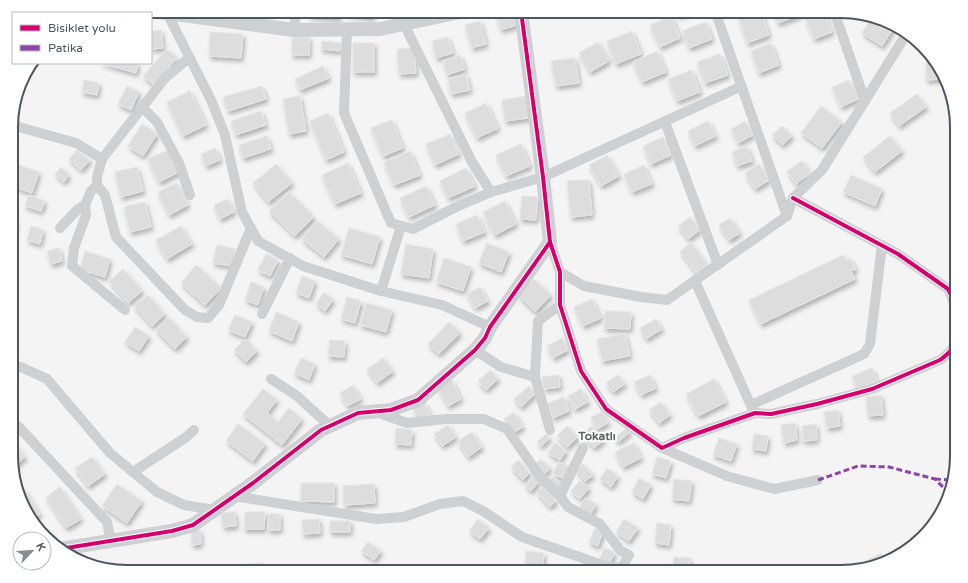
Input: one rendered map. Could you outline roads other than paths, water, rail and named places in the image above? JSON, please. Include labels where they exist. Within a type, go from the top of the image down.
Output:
[{"type":"street","points":[[169,18],[211,100],[225,135],[242,212],[258,240],[303,266],[381,291],[442,305],[490,327]]},
{"type":"street","points":[[209,18],[294,30],[380,29],[430,18]]},
{"type":"street","points":[[294,30],[295,18]]},
{"type":"street","points":[[522,18],[550,242],[560,272],[560,305],[581,371],[606,409],[662,448],[727,476],[774,489],[818,480]]},
{"type":"street","points":[[718,18],[787,216]]},
{"type":"street","points":[[836,18],[865,101]]},
{"type":"street","points":[[404,24],[472,162],[491,192]]},
{"type":"street","points":[[347,29],[344,113],[391,223],[413,229],[456,206],[491,192],[543,177],[742,86]]},
{"type":"street","points":[[560,272],[584,286],[641,297],[667,300],[695,281],[787,216],[793,198],[822,170],[904,39]]},
{"type":"street","points":[[189,58],[165,78],[102,159],[97,177],[97,185],[105,195],[116,237],[185,310],[198,317],[208,318],[219,305],[251,228]]},
{"type":"street","points":[[142,107],[157,122],[179,163],[190,195]]},
{"type":"street","points":[[665,122],[718,265]]},
{"type":"street","points":[[18,128],[76,143],[102,159]]},
{"type":"street","points":[[97,185],[91,191],[85,205],[86,215],[74,248],[72,266],[125,310]]},
{"type":"street","points":[[793,198],[898,254],[948,289],[950,292]]},
{"type":"street","points":[[60,228],[78,209],[85,205]]},
{"type":"street","points":[[381,291],[402,226]]},
{"type":"street","points":[[70,548],[172,531],[193,525],[253,483],[321,430],[358,413],[391,410],[418,400],[475,350],[485,338],[490,327],[550,242]]},
{"type":"street","points":[[662,448],[753,409],[864,354],[870,344],[882,245]]},
{"type":"street","points":[[262,314],[290,258]]},
{"type":"street","points":[[695,281],[753,409]]},
{"type":"street","points":[[550,430],[535,377],[538,321],[560,305]]},
{"type":"street","points":[[475,350],[501,367],[535,377]]},
{"type":"street","points":[[753,409],[772,414],[817,404],[872,389],[940,360],[950,351]]},
{"type":"street","points":[[18,367],[21,367],[47,379],[110,453],[157,492],[184,504],[215,510]]},
{"type":"street","points":[[271,379],[297,396],[330,426]]},
{"type":"street","points":[[373,411],[407,422],[446,419],[484,419],[507,429],[541,478],[568,506],[600,524],[621,551],[629,555],[624,565]]},
{"type":"street","points":[[18,426],[107,522],[110,542]]},
{"type":"street","points":[[133,472],[185,438],[194,430]]},
{"type":"street","points":[[560,496],[583,448]]},
{"type":"street","points":[[234,496],[376,519],[404,516],[440,504],[462,501],[483,511],[522,537],[602,565]]},
{"type":"district","name":"Tokatlı","points":[[597,436]]}]
